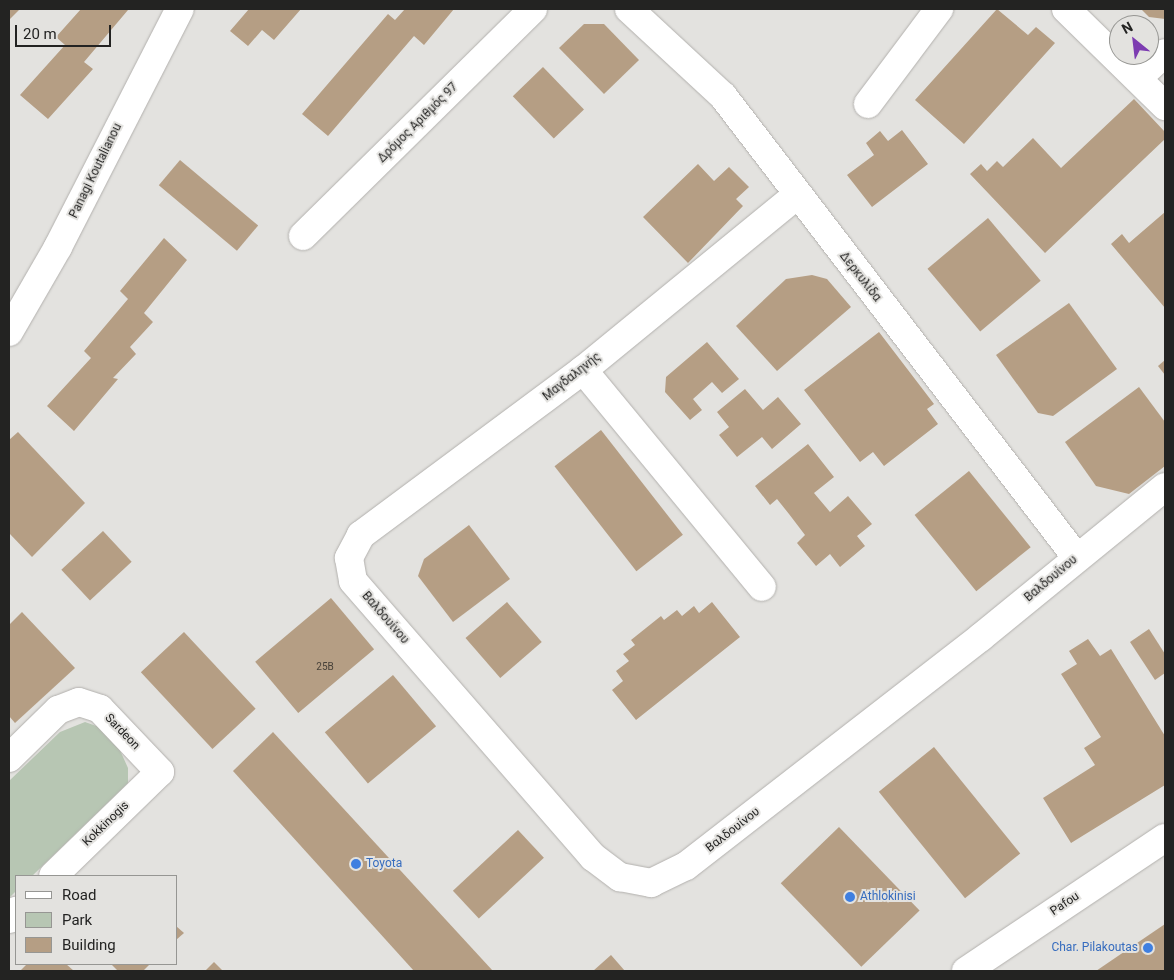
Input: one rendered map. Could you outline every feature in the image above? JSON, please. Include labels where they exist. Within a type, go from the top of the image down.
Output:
[{"type":"street","name":"Panagi Koutalianou","points":[[9,332],[58,247],[180,9]]},
{"type":"street","name":"Δρόμος Αριθμός 97","points":[[303,236],[533,9]]},
{"type":"street","name":"Δερκυλίδα","points":[[629,9],[723,96],[797,196],[1077,558]]},
{"type":"street","points":[[868,104],[939,9]]},
{"type":"street","points":[[1066,9],[1139,77],[1165,106]]},
{"type":"street","points":[[1139,77],[1165,53]]},
{"type":"street","name":"Μαγδαληνής","points":[[349,558],[361,535],[583,370],[797,196]]},
{"type":"street","points":[[583,370],[762,588]]},
{"type":"street","name":"Βαλδουίνου","points":[[349,558],[353,581],[593,857],[620,877],[651,883],[694,860],[982,637],[1165,487]]},
{"type":"street","name":"Sardeon","points":[[9,758],[58,710],[79,702],[100,709],[160,772]]},
{"type":"street","name":"Kokkinogis","points":[[54,875],[160,772]]},
{"type":"street","name":"Pafou","points":[[966,971],[1165,838]]},
{"type":"green space","points":[[85,722],[99,727],[119,748],[128,768],[128,783],[33,875],[15,875],[15,892],[9,898],[9,781],[60,732]]},
{"type":"building","points":[[9,9],[20,9],[9,20]]},
{"type":"building","points":[[81,9],[128,10],[84,62],[93,69],[48,119],[20,95],[65,45],[56,37]]},
{"type":"building","points":[[249,9],[301,9],[274,40],[262,30],[248,46],[230,31]]},
{"type":"building","points":[[405,9],[454,9],[424,45],[414,36],[328,136],[302,114],[388,14],[395,20]]},
{"type":"building","points":[[997,9],[1028,35],[1036,27],[1055,43],[964,144],[915,100]]},
{"type":"building","points":[[1141,9],[1165,9],[1165,19],[1159,18],[1159,15],[1147,15]]},
{"type":"building","points":[[584,24],[604,24],[639,60],[604,94],[559,48]]},
{"type":"building","points":[[543,67],[584,109],[554,139],[513,96]]},
{"type":"building","points":[[1134,99],[1165,132],[1165,139],[1045,253],[970,174],[981,164],[987,171],[997,161],[1003,167],[1033,138],[1061,168]]},
{"type":"building","points":[[902,130],[928,164],[872,207],[847,175],[874,155],[866,143],[880,131],[888,141]]},
{"type":"building","points":[[180,160],[258,226],[237,251],[159,185]]},
{"type":"building","points":[[698,164],[714,181],[729,167],[749,187],[736,199],[743,206],[688,263],[643,217]]},
{"type":"building","points":[[1165,212],[1165,308],[1111,244],[1122,234],[1129,243]]},
{"type":"building","points":[[988,218],[1041,281],[980,332],[927,269]]},
{"type":"building","points":[[164,238],[187,260],[144,313],[153,322],[130,347],[136,354],[113,378],[118,379],[74,431],[47,406],[91,358],[84,351],[128,299],[120,291]]},
{"type":"building","points":[[812,275],[827,279],[851,307],[777,371],[736,326],[786,279]]},
{"type":"building","points":[[1069,303],[1117,369],[1053,416],[1038,413],[996,355]]},
{"type":"building","points":[[879,332],[934,404],[927,409],[938,424],[884,466],[873,452],[860,462],[804,390]]},
{"type":"building","points":[[707,342],[739,379],[722,393],[712,382],[693,399],[702,410],[690,420],[665,392],[666,377]]},
{"type":"building","points":[[1165,360],[1165,375],[1158,366]]},
{"type":"building","points":[[1139,387],[1165,422],[1165,466],[1129,494],[1096,486],[1065,442]]},
{"type":"building","points":[[745,389],[763,410],[778,397],[801,424],[772,449],[762,437],[737,457],[719,435],[729,427],[717,412]]},
{"type":"building","points":[[601,430],[683,535],[636,571],[555,466]]},
{"type":"building","points":[[18,432],[85,503],[32,557],[9,533],[9,440]]},
{"type":"building","points":[[808,444],[834,477],[814,493],[830,512],[848,496],[872,524],[857,536],[865,546],[840,567],[830,554],[816,566],[797,543],[805,535],[789,514],[777,499],[770,505],[755,486]]},
{"type":"building","points":[[969,471],[1031,547],[976,591],[915,515]]},
{"type":"building","points":[[469,525],[510,579],[453,622],[418,576],[424,559]]},
{"type":"building","points":[[103,531],[132,562],[90,601],[61,570]]},
{"type":"building","points":[[331,598],[374,649],[298,713],[255,662]]},
{"type":"building","points":[[507,602],[542,642],[500,678],[465,638]]},
{"type":"building","points":[[712,602],[740,637],[636,720],[612,690],[623,681],[616,671],[629,661],[623,654],[635,645],[631,640],[661,616],[664,620],[677,610],[682,616],[694,606],[699,613]]},
{"type":"building","points":[[22,612],[75,668],[15,723],[9,716],[9,625]]},
{"type":"building","points":[[1149,629],[1165,654],[1165,673],[1155,680],[1130,642]]},
{"type":"building","points":[[184,632],[256,709],[212,749],[141,672]]},
{"type":"building","points":[[1088,639],[1100,656],[1111,649],[1165,736],[1165,785],[1071,843],[1043,798],[1095,765],[1084,748],[1101,737],[1061,674],[1077,664],[1069,651]]},
{"type":"building","points":[[393,675],[436,726],[368,784],[325,732]]},
{"type":"building","name":"Toyota","points":[[273,732],[493,971],[414,971],[233,771]]},
{"type":"building","points":[[934,747],[1020,853],[965,898],[879,792]]},
{"type":"building","name":"Athlokinisi","points":[[839,827],[920,910],[861,967],[781,883]]},
{"type":"building","points":[[518,830],[544,858],[479,918],[453,891]]},
{"type":"building","name":"Char. Pilakoutas","points":[[1165,924],[1165,971],[1096,971]]},
{"type":"building","points":[[178,928],[184,933],[178,938]]},
{"type":"building","points":[[611,955],[625,971],[593,971]]},
{"type":"building","points":[[214,962],[223,971],[205,971]]},
{"type":"building","points":[[26,965],[67,965],[74,971],[20,971]]},
{"type":"building","points":[[112,965],[149,965],[143,971],[118,971]]},
{"type":"place","name":"Toyota","points":[[356,864]]},
{"type":"place","name":"Athlokinisi","points":[[850,897]]},
{"type":"place","name":"Char. Pilakoutas","points":[[1148,948]]}]
